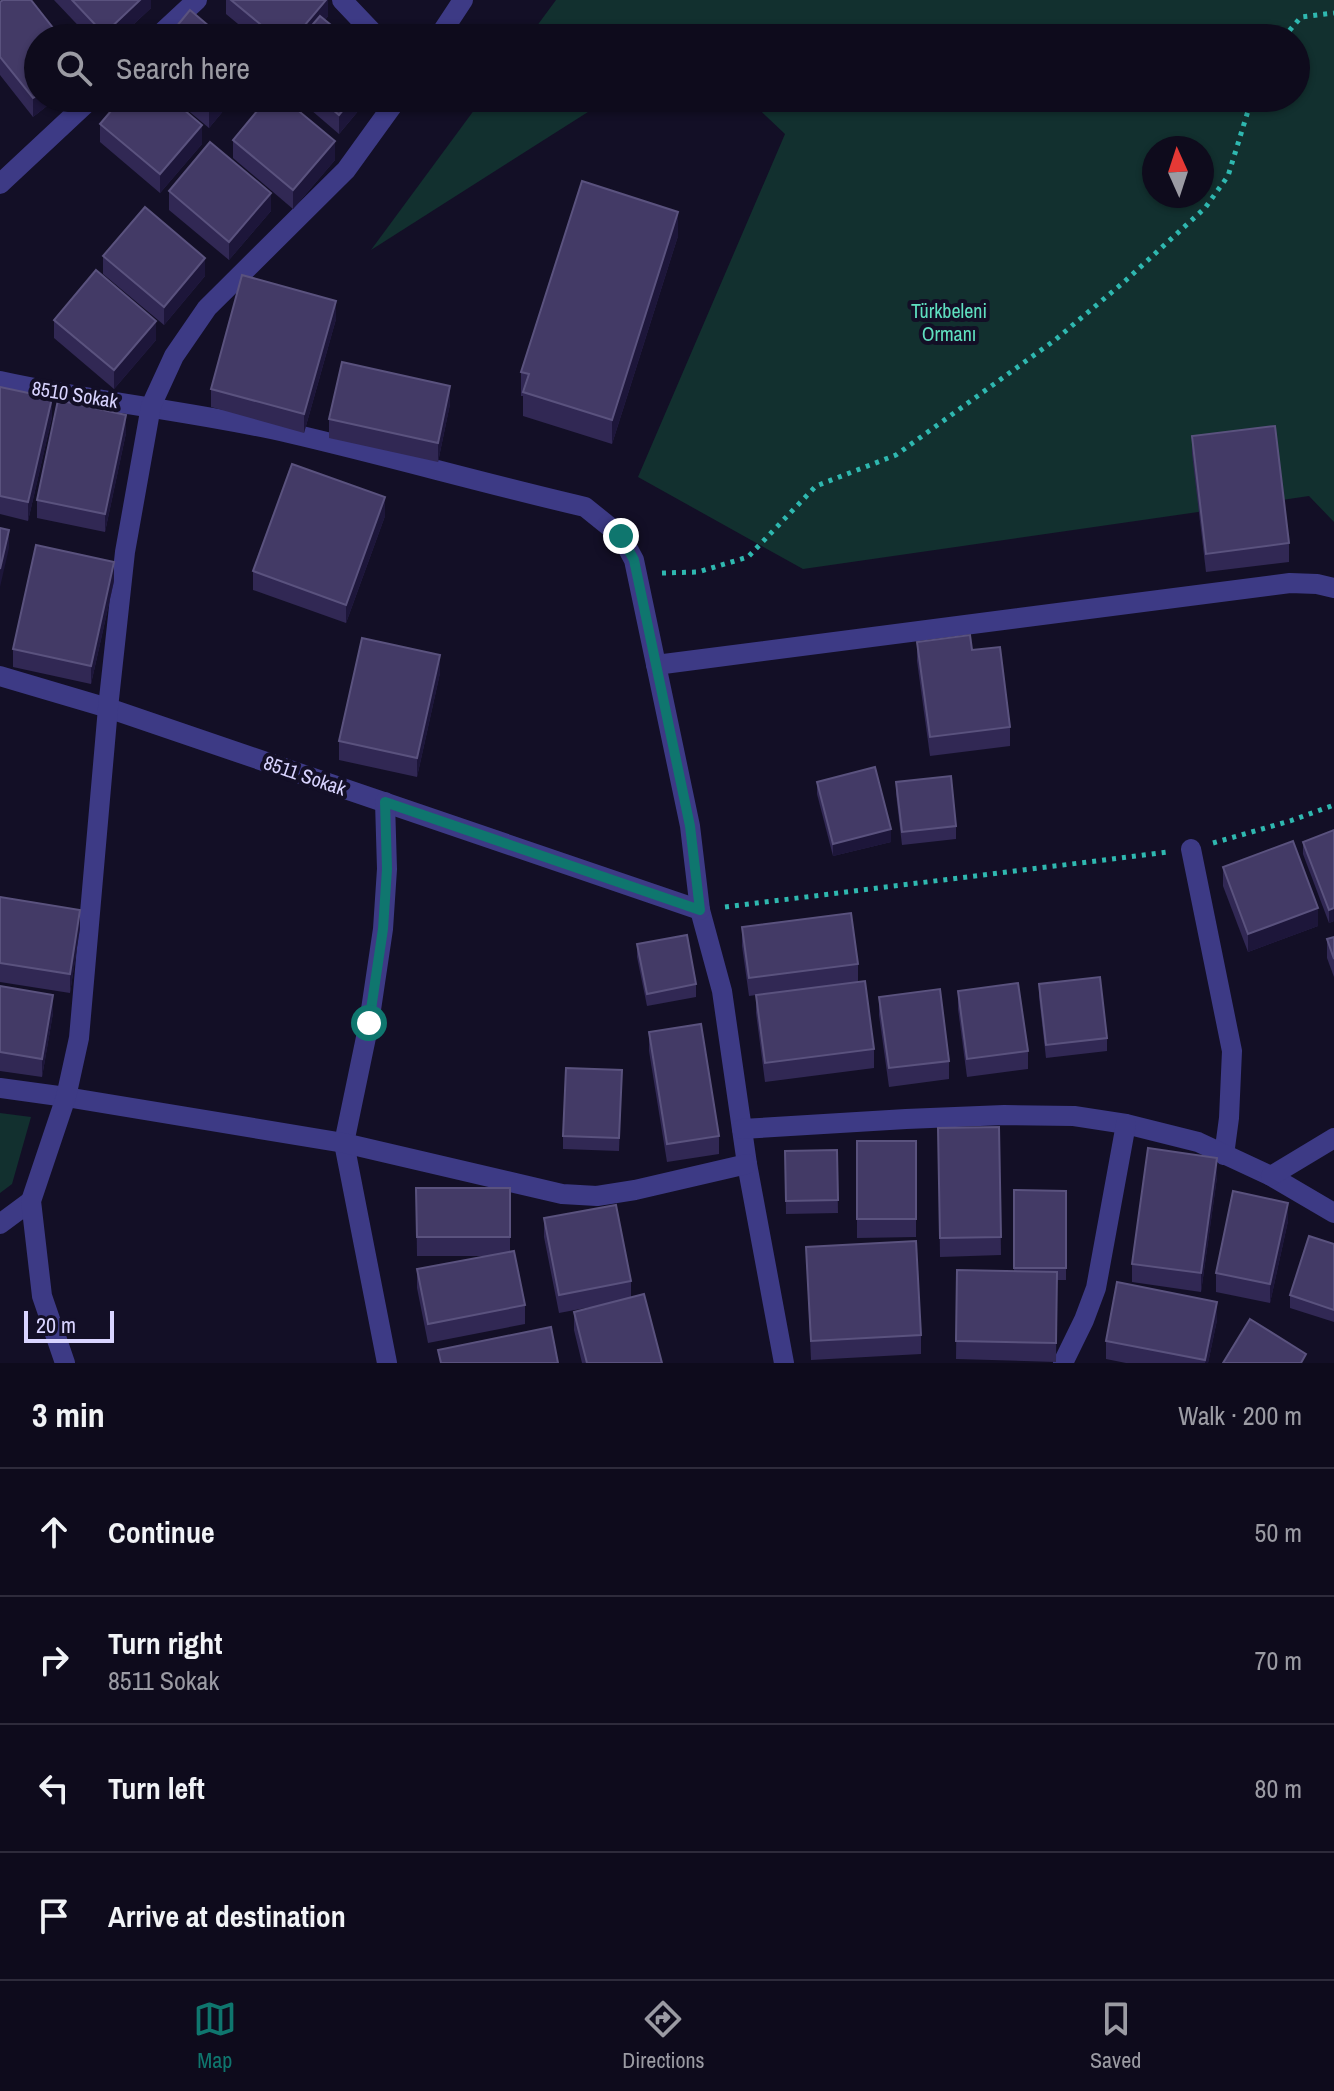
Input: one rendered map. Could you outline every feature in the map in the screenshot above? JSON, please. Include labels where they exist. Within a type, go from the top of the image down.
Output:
[{"type":"street","points":[[171,24],[197,0]]},
{"type":"street","points":[[342,0],[365,24]]},
{"type":"street","points":[[447,24],[463,0]]},
{"type":"street","points":[[0,184],[77,112]]},
{"type":"street","points":[[65,1363],[42,1296],[31,1201],[66,1097],[79,1038],[125,552],[151,406],[174,356],[207,308],[346,170],[388,112]]},
{"type":"street","name":"8510 Sokak","points":[[0,381],[287,432],[585,507],[621,536],[634,560],[690,826],[700,910],[722,991],[747,1164],[784,1363]]},
{"type":"street","points":[[656,665],[1290,583],[1334,588]]},
{"type":"street","name":"8511 Sokak","points":[[0,676],[108,708],[700,910]]},
{"type":"street","points":[[385,802],[387,869],[383,929],[369,1023],[344,1143],[387,1363]]},
{"type":"street","points":[[1191,849],[1232,1051],[1224,1155]]},
{"type":"street","points":[[0,1088],[344,1143],[562,1194],[597,1196],[635,1190],[747,1164]]},
{"type":"street","points":[[742,1129],[1004,1115],[1074,1116],[1126,1124],[1198,1142],[1271,1176],[1334,1213]]},
{"type":"street","points":[[1063,1363],[1096,1288],[1126,1124]]},
{"type":"street","points":[[1271,1176],[1334,1138]]},
{"type":"street","points":[[0,1224],[31,1201]]},
{"type":"path","points":[[1295,24],[1301,17],[1334,13]]},
{"type":"path","points":[[637,574],[698,572],[748,557],[816,486],[896,455],[1055,340],[1205,208],[1228,176],[1248,112]]},
{"type":"path","points":[[700,910],[1191,849],[1334,805]]},
{"type":"green space","name":"Türkbeleni Ormanı","points":[[556,0],[1334,0],[1334,522],[1309,496],[803,569],[638,477],[785,134],[762,112],[1310,112],[1310,24],[538,24]]},
{"type":"green space","points":[[473,112],[588,112],[371,250]]},
{"type":"green space","points":[[0,1113],[31,1117],[12,1184],[0,1193]]},
{"type":"building","points":[[31,0],[50,24],[24,24],[24,87],[0,57],[0,2]]},
{"type":"building","points":[[72,0],[140,0],[115,24],[95,24]]},
{"type":"building","points":[[231,0],[326,0],[306,24],[260,24]]},
{"type":"building","points":[[190,10],[206,24],[178,24]]},
{"type":"building","points":[[320,16],[330,24],[313,24]]},
{"type":"building","points":[[110,112],[187,112],[202,125],[160,174],[100,124]]},
{"type":"building","points":[[256,112],[300,112],[335,141],[293,190],[233,140]]},
{"type":"building","points":[[210,142],[271,193],[229,242],[169,191]]},
{"type":"building","points":[[582,181],[678,212],[612,420],[523,392],[529,374],[521,372]]},
{"type":"building","points":[[145,207],[205,258],[164,307],[103,256]]},
{"type":"building","points":[[96,270],[156,321],[114,370],[54,320]]},
{"type":"building","points":[[242,275],[336,301],[304,414],[211,389]]},
{"type":"building","points":[[342,362],[450,386],[438,443],[329,419]]},
{"type":"building","points":[[0,387],[52,398],[28,502],[0,496]]},
{"type":"building","points":[[58,400],[126,415],[105,514],[37,500]]},
{"type":"building","points":[[1275,426],[1289,543],[1206,554],[1192,436]]},
{"type":"building","points":[[292,464],[385,497],[346,605],[253,571]]},
{"type":"building","points":[[0,528],[9,530],[0,569]]},
{"type":"building","points":[[36,545],[114,562],[91,666],[13,649]]},
{"type":"building","points":[[970,635],[972,650],[1000,647],[1010,727],[930,737],[917,642]]},
{"type":"building","points":[[362,638],[440,655],[417,758],[339,741]]},
{"type":"building","points":[[875,767],[891,829],[833,844],[817,782]]},
{"type":"building","points":[[951,776],[956,826],[902,832],[896,782]]},
{"type":"building","points":[[1334,830],[1334,908],[1329,910],[1303,842]]},
{"type":"building","points":[[1293,841],[1318,908],[1248,934],[1223,867]]},
{"type":"building","points":[[0,897],[80,910],[70,974],[0,963]]},
{"type":"building","points":[[851,913],[858,964],[749,978],[742,927]]},
{"type":"building","points":[[687,935],[696,984],[647,994],[637,944]]},
{"type":"building","points":[[1334,937],[1334,959],[1327,939]]},
{"type":"building","points":[[1100,977],[1107,1038],[1046,1045],[1039,984]]},
{"type":"building","points":[[865,981],[874,1049],[765,1063],[756,995]]},
{"type":"building","points":[[1018,983],[1028,1051],[967,1059],[958,991]]},
{"type":"building","points":[[0,986],[53,995],[42,1059],[0,1052]]},
{"type":"building","points":[[940,989],[949,1061],[889,1068],[879,997]]},
{"type":"building","points":[[701,1024],[719,1136],[667,1144],[649,1032]]},
{"type":"building","points":[[566,1068],[622,1070],[619,1138],[563,1136]]},
{"type":"building","points":[[999,1127],[1001,1237],[940,1238],[938,1128]]},
{"type":"building","points":[[857,1141],[916,1141],[916,1219],[857,1219]]},
{"type":"building","points":[[1148,1148],[1217,1158],[1201,1273],[1132,1264]]},
{"type":"building","points":[[837,1150],[838,1200],[786,1201],[785,1151]]},
{"type":"building","points":[[416,1188],[510,1188],[510,1237],[417,1237]]},
{"type":"building","points":[[1014,1190],[1066,1191],[1066,1268],[1014,1268]]},
{"type":"building","points":[[1233,1191],[1288,1203],[1270,1284],[1216,1273]]},
{"type":"building","points":[[616,1205],[631,1281],[559,1295],[544,1218]]},
{"type":"building","points":[[1309,1236],[1334,1244],[1334,1310],[1290,1295]]},
{"type":"building","points":[[916,1241],[921,1335],[811,1341],[806,1247]]},
{"type":"building","points":[[514,1251],[525,1305],[428,1324],[417,1269]]},
{"type":"building","points":[[957,1270],[1057,1272],[1056,1343],[956,1341]]},
{"type":"building","points":[[1117,1282],[1217,1302],[1205,1360],[1106,1341]]},
{"type":"building","points":[[644,1294],[662,1363],[587,1363],[574,1312]]},
{"type":"building","points":[[1250,1319],[1306,1354],[1301,1363],[1223,1363]]},
{"type":"building","points":[[551,1327],[558,1363],[441,1363],[438,1350]]},
{"type":"route","points":[[369,1023],[383,929],[387,869],[385,802],[700,910],[690,826],[634,560],[621,536]]}]
